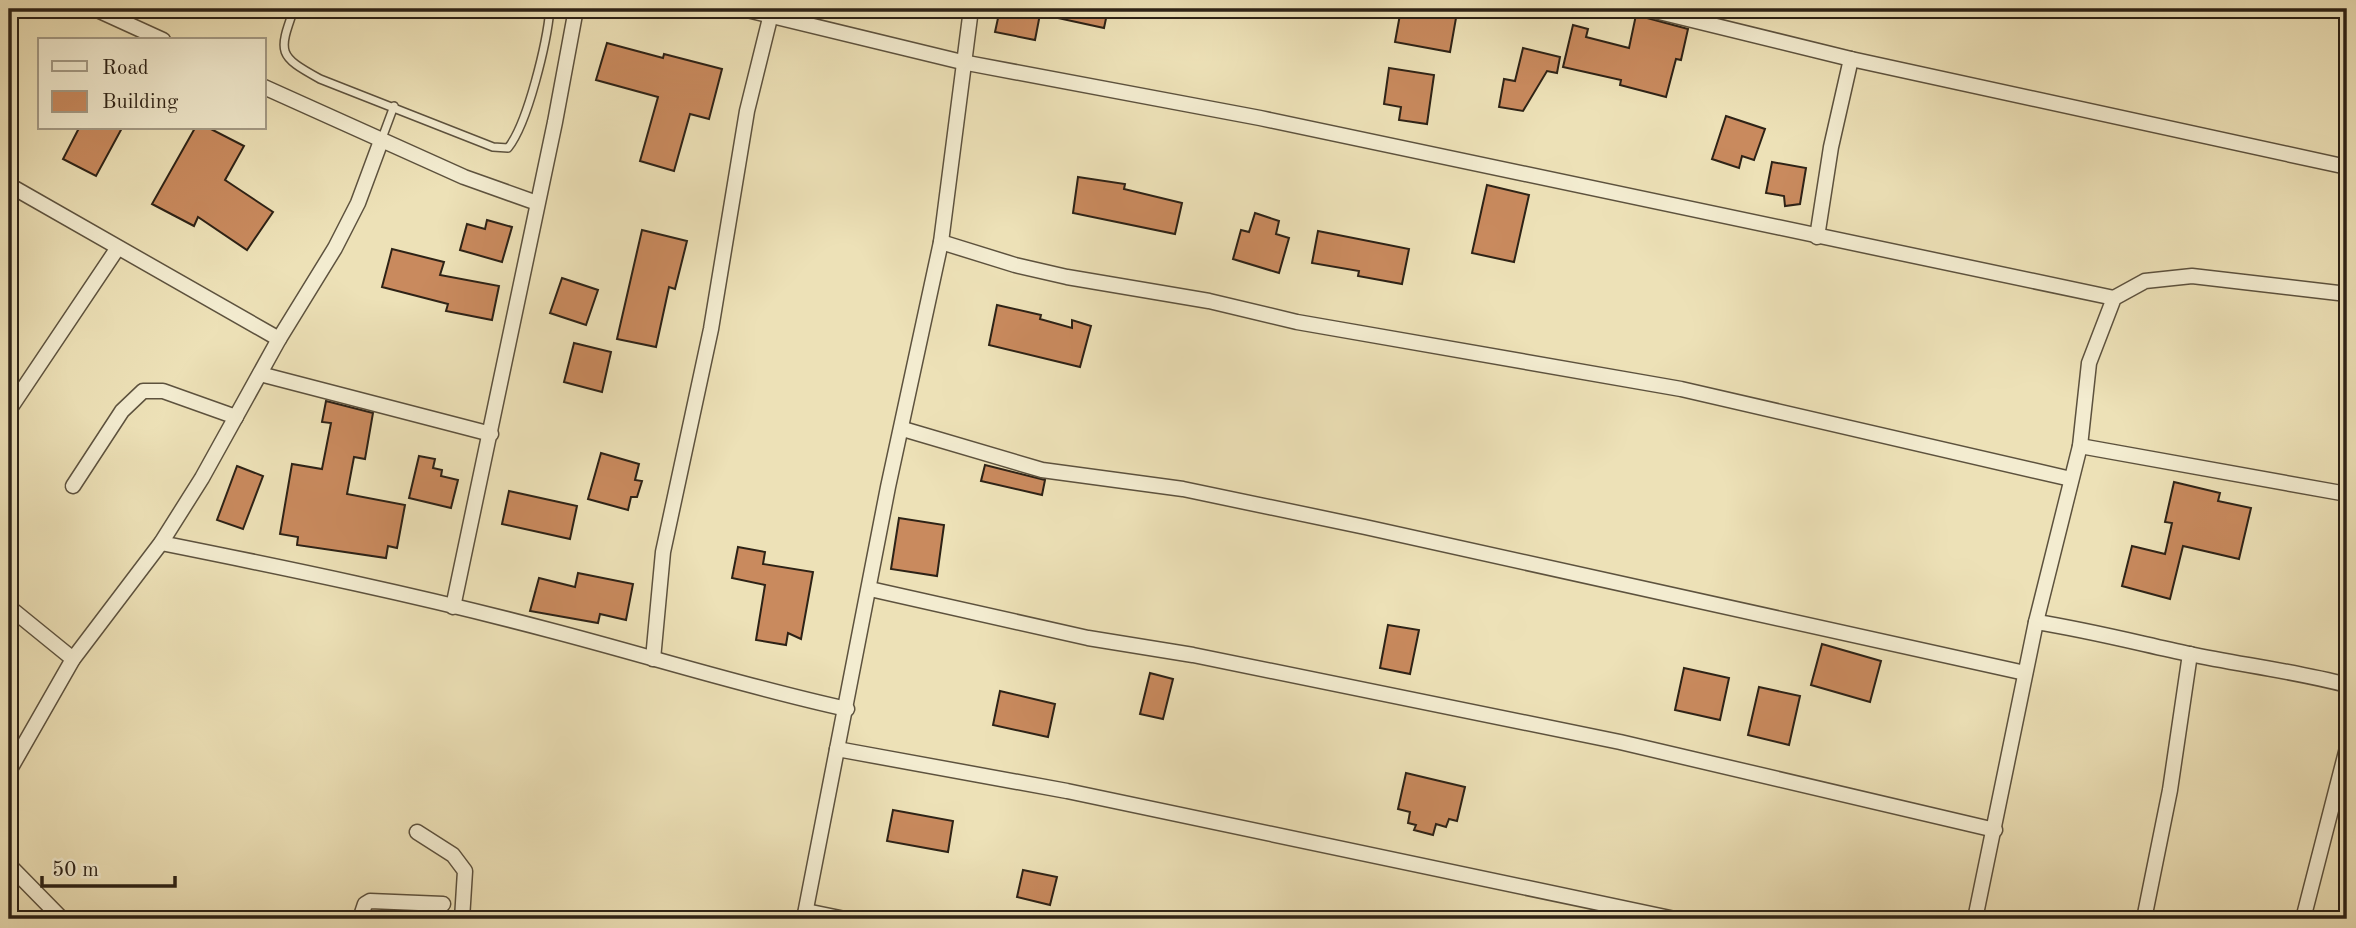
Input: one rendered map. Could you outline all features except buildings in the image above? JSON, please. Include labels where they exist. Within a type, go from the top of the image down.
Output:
[{"type":"street","points":[[95,9],[159,38]]},
{"type":"street","points":[[453,607],[491,434],[576,9]]},
{"type":"street","points":[[743,9],[771,13],[962,62],[1260,118],[2114,298]]},
{"type":"street","points":[[845,919],[805,915],[836,749],[847,709],[941,242],[955,149],[962,62],[971,9]]},
{"type":"street","points":[[1647,9],[1851,59],[2347,167]]},
{"type":"street","points":[[653,659],[663,551],[711,329],[747,111],[771,13]]},
{"type":"street","points":[[1816,237],[1831,148],[1851,59]]},
{"type":"street","points":[[266,88],[464,177],[537,204]]},
{"type":"street","points":[[9,771],[73,659],[161,543],[236,417],[279,339],[335,248],[358,203],[382,141]]},
{"type":"street","points":[[9,185],[279,339]]},
{"type":"street","points":[[941,242],[1015,265],[1067,277],[1209,300],[1297,322],[1681,389],[2071,478]]},
{"type":"street","points":[[9,410],[117,249]]},
{"type":"street","points":[[1975,919],[2036,622],[2080,446],[2089,363],[2114,298],[2145,281],[2192,276],[2347,294]]},
{"type":"street","points":[[260,374],[491,434]]},
{"type":"street","points":[[73,486],[122,411],[143,391],[163,391],[236,417]]},
{"type":"street","points":[[903,429],[1042,470],[1183,489],[2025,673]]},
{"type":"street","points":[[2080,446],[2347,494]]},
{"type":"street","points":[[161,543],[371,585],[768,692],[847,709]]},
{"type":"street","points":[[870,589],[1088,638],[1193,655],[1632,744],[1995,830]]},
{"type":"street","points":[[9,607],[73,659]]},
{"type":"street","points":[[2036,622],[2100,631],[2190,654],[2287,669],[2347,685]]},
{"type":"street","points":[[2144,919],[2170,790],[2190,654]]},
{"type":"street","points":[[2303,919],[2347,748]]},
{"type":"street","points":[[836,749],[1068,791],[1675,919]]},
{"type":"street","points":[[417,832],[453,855],[465,871],[462,919]]},
{"type":"street","points":[[9,865],[62,919]]},
{"type":"street","points":[[360,919],[365,904],[370,901],[443,904]]},
{"type":"lane","points":[[294,9],[282,41],[284,53],[290,60],[320,79],[492,147],[508,148],[515,139],[524,116],[549,26],[550,9]]},
{"type":"lane","points":[[382,141],[394,106]]}]
